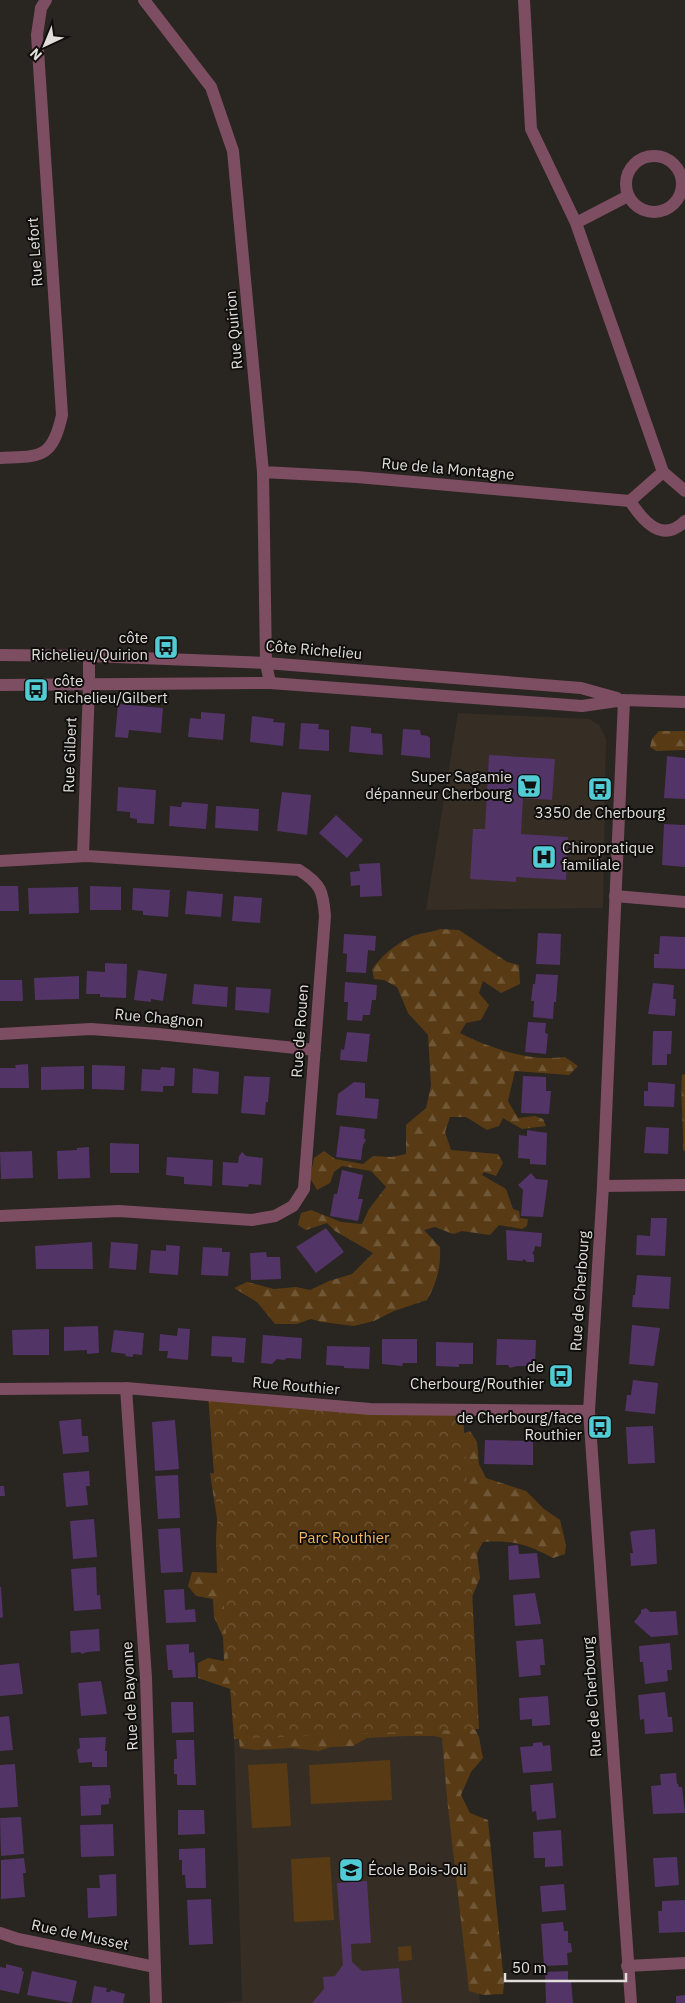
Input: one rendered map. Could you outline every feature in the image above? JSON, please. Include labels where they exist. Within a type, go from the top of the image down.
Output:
[{"type":"street","name":"Rue Lefort","points":[[0,458],[38,456],[50,446],[59,431],[62,415],[36,34],[41,8],[46,0]]},
{"type":"street","name":"Rue Quirion","points":[[144,0],[211,87],[232,151],[263,472],[266,662],[270,683]]},
{"type":"street","points":[[524,0],[531,129],[576,223],[664,472],[685,491]]},
{"type":"street","points":[[662,157],[677,167],[681,175],[681,193],[677,202],[661,212],[641,210],[628,196],[626,187],[630,169],[636,162],[644,158],[662,157]]},
{"type":"street","points":[[576,223],[628,196]]},
{"type":"street","name":"Rue de la Montagne","points":[[263,472],[357,477],[630,501]]},
{"type":"street","points":[[664,472],[630,501],[642,518],[656,529],[664,531],[673,530],[685,521]]},
{"type":"street","name":"Côte Richelieu","points":[[0,655],[266,662],[581,688],[624,700]]},
{"type":"street","name":"Rue Gilbert","points":[[83,856],[89,656]]},
{"type":"street","name":"Côte Richelieu","points":[[0,685],[270,683],[582,706],[624,700],[685,702]]},
{"type":"street","name":"Rue de Cherbourg","points":[[624,700],[603,1186],[589,1412],[631,2003]]},
{"type":"street","name":"Rue de Rouen","points":[[0,861],[83,856],[300,870],[314,879],[323,893],[325,916],[304,1188],[293,1206],[275,1216],[252,1220],[119,1211],[0,1216]]},
{"type":"street","points":[[615,896],[685,902]]},
{"type":"street","name":"Rue Chagnon","points":[[0,1034],[91,1029],[315,1050]]},
{"type":"street","points":[[603,1186],[685,1185]]},
{"type":"street","name":"Rue Routhier","points":[[0,1389],[126,1388],[370,1409],[589,1412]]},
{"type":"street","name":"Rue de Bayonne","points":[[126,1388],[146,1678],[156,2003]]},
{"type":"street","name":"Rue de Musset","points":[[0,1933],[18,1939],[155,1967]]},
{"type":"street","points":[[628,1966],[685,1963]]},
{"type":"shaded area","points":[[458,713],[589,719],[600,726],[606,739],[603,908],[426,910]]},
{"type":"shaded area","name":"École Bois-Joli","points":[[449,1730],[480,2003],[221,2003],[242,2001],[234,1739]]},
{"type":"green space","points":[[659,731],[685,731],[685,750],[656,751],[650,747],[652,739]]},
{"type":"green space","points":[[440,929],[459,930],[507,962],[519,965],[520,984],[501,993],[483,981],[479,993],[489,1005],[481,1020],[466,1023],[460,1033],[511,1053],[538,1058],[565,1057],[578,1066],[569,1075],[515,1071],[508,1101],[518,1118],[535,1116],[543,1119],[546,1126],[522,1129],[503,1118],[499,1126],[487,1130],[466,1117],[450,1117],[445,1132],[451,1150],[498,1154],[503,1163],[496,1176],[484,1172],[482,1175],[506,1189],[513,1209],[519,1211],[520,1218],[528,1219],[527,1226],[522,1229],[499,1225],[490,1235],[462,1231],[453,1234],[435,1227],[424,1230],[440,1247],[438,1275],[427,1300],[394,1311],[374,1321],[354,1326],[311,1319],[297,1324],[275,1324],[257,1302],[234,1288],[247,1282],[274,1289],[296,1287],[310,1290],[329,1281],[352,1274],[373,1253],[335,1231],[327,1223],[306,1230],[298,1225],[301,1213],[311,1210],[341,1222],[362,1224],[369,1209],[386,1187],[371,1171],[342,1166],[334,1172],[330,1183],[317,1190],[310,1178],[314,1158],[324,1151],[335,1159],[363,1164],[373,1156],[392,1157],[406,1154],[406,1125],[426,1108],[431,1086],[428,1035],[408,1013],[397,987],[384,980],[374,979],[372,969],[398,944],[416,935]]},
{"type":"green space","points":[[685,1074],[685,1151],[683,1150],[681,1094],[682,1075]]},
{"type":"green space","name":"Parc Routhier","points":[[208,1395],[463,1410],[479,1729],[234,1739]]},
{"type":"green space","name":"Parc Routhier","points":[[470,1431],[477,1442],[479,1464],[486,1478],[526,1491],[544,1509],[560,1520],[566,1545],[565,1554],[553,1558],[535,1549],[512,1542],[483,1542],[477,1553],[480,1578],[469,1604],[470,1720],[479,1737],[483,1758],[471,1772],[461,1795],[470,1813],[488,1820],[504,1983],[503,1994],[483,1995],[469,1991],[442,1738],[434,1736],[405,1736],[367,1738],[353,1746],[330,1747],[319,1751],[291,1748],[256,1750],[240,1748],[233,1690],[198,1678],[198,1663],[208,1658],[224,1661],[223,1637],[214,1617],[213,1599],[196,1596],[188,1586],[192,1572],[217,1573],[217,1519],[210,1473],[243,1478],[452,1437]]},
{"type":"green space","points":[[390,1760],[392,1800],[311,1804],[309,1765]]},
{"type":"green space","points":[[287,1763],[291,1826],[252,1828],[248,1765]]},
{"type":"green space","points":[[330,1857],[334,1920],[294,1922],[291,1859]]},
{"type":"green space","points":[[411,1946],[412,1960],[399,1961],[398,1947]]},
{"type":"building","points":[[118,704],[163,708],[161,733],[129,730],[128,738],[115,737]]},
{"type":"building","points":[[201,712],[225,714],[223,740],[188,737],[190,718],[201,719]]},
{"type":"building","points":[[252,716],[274,719],[273,722],[285,723],[283,746],[250,742]]},
{"type":"building","points":[[301,723],[319,724],[318,729],[329,730],[329,751],[299,749]]},
{"type":"building","points":[[351,726],[371,728],[371,733],[382,734],[383,755],[349,752]]},
{"type":"building","points":[[403,729],[420,730],[421,735],[430,738],[430,758],[401,755]]},
{"type":"building","points":[[489,755],[555,759],[552,800],[523,798],[521,834],[568,837],[566,880],[516,877],[516,882],[470,879],[473,829],[485,829]]},
{"type":"building","points":[[667,756],[685,758],[685,799],[664,798]]},
{"type":"building","points":[[118,787],[156,790],[154,824],[137,823],[137,819],[130,818],[130,812],[117,811]]},
{"type":"building","points":[[282,792],[311,795],[307,835],[277,831]]},
{"type":"building","points":[[182,802],[208,804],[206,829],[169,826],[170,806],[181,807]]},
{"type":"building","points":[[216,806],[259,809],[258,831],[215,828]]},
{"type":"building","points":[[336,815],[363,840],[347,858],[319,833]]},
{"type":"building","points":[[664,824],[685,825],[685,867],[662,865]]},
{"type":"building","points":[[380,863],[382,896],[360,897],[360,885],[351,886],[350,872],[360,871],[359,864]]},
{"type":"building","points":[[0,886],[18,886],[19,911],[0,911]]},
{"type":"building","points":[[90,886],[121,887],[121,910],[90,910]]},
{"type":"building","points":[[78,887],[79,913],[29,914],[28,888]]},
{"type":"building","points":[[133,888],[170,890],[168,917],[143,915],[143,911],[132,910]]},
{"type":"building","points":[[187,891],[223,894],[221,917],[185,914]]},
{"type":"building","points":[[234,896],[262,898],[260,923],[232,921]]},
{"type":"building","points":[[538,933],[561,934],[560,965],[536,964]]},
{"type":"building","points":[[344,934],[376,936],[375,951],[368,950],[366,973],[346,972],[347,954],[343,953]]},
{"type":"building","points":[[660,936],[685,937],[685,969],[654,968],[654,954],[659,954]]},
{"type":"building","points":[[105,963],[127,964],[126,998],[100,997],[100,994],[86,994],[87,971],[105,972]]},
{"type":"building","points":[[138,970],[167,974],[163,1001],[151,999],[151,1002],[134,1000]]},
{"type":"building","points":[[536,974],[558,975],[553,1019],[533,1017],[534,1001],[531,1001]]},
{"type":"building","points":[[79,976],[79,999],[35,1000],[34,978]]},
{"type":"building","points":[[0,980],[22,980],[23,1001],[0,1001]]},
{"type":"building","points":[[345,982],[377,985],[376,1000],[372,1000],[370,1015],[363,1015],[362,1021],[347,1020],[348,1002],[344,1002]]},
{"type":"building","points":[[653,983],[674,985],[673,999],[676,999],[675,1016],[648,1014]]},
{"type":"building","points":[[194,984],[228,987],[227,1007],[192,1004]]},
{"type":"building","points":[[236,987],[271,989],[269,1013],[235,1010]]},
{"type":"building","points":[[528,1022],[546,1023],[545,1033],[548,1034],[546,1054],[525,1052]]},
{"type":"building","points":[[653,1031],[672,1031],[671,1054],[667,1054],[667,1065],[652,1065]]},
{"type":"building","points":[[347,1032],[370,1034],[367,1062],[340,1060],[341,1049],[344,1050]]},
{"type":"building","points":[[28,1064],[29,1088],[0,1088],[0,1068],[16,1068],[15,1065]]},
{"type":"building","points":[[92,1065],[125,1066],[124,1090],[92,1089]]},
{"type":"building","points":[[84,1066],[84,1089],[41,1090],[41,1067]]},
{"type":"building","points":[[161,1067],[175,1068],[174,1086],[163,1086],[163,1092],[141,1091],[142,1069],[160,1070]]},
{"type":"building","points":[[193,1068],[219,1072],[218,1094],[192,1093]]},
{"type":"building","points":[[244,1076],[270,1077],[265,1115],[241,1113]]},
{"type":"building","points":[[523,1076],[546,1077],[546,1091],[551,1091],[549,1114],[521,1113]]},
{"type":"building","points":[[354,1082],[365,1083],[365,1098],[379,1099],[377,1119],[336,1115],[338,1094]]},
{"type":"building","points":[[648,1082],[675,1084],[674,1107],[644,1106],[644,1091],[648,1091]]},
{"type":"building","points":[[340,1126],[365,1129],[364,1138],[366,1140],[363,1145],[361,1160],[336,1157]]},
{"type":"building","points":[[646,1127],[669,1128],[668,1154],[644,1153]]},
{"type":"building","points":[[527,1130],[547,1133],[546,1165],[530,1164],[530,1159],[518,1158],[519,1135],[527,1136]]},
{"type":"building","points":[[110,1143],[139,1144],[139,1173],[110,1173]]},
{"type":"building","points":[[89,1147],[90,1178],[58,1179],[57,1151]]},
{"type":"building","points":[[32,1151],[33,1178],[1,1179],[0,1152]]},
{"type":"building","points":[[242,1152],[246,1156],[263,1158],[261,1185],[249,1184],[248,1187],[222,1185],[223,1162],[238,1163]]},
{"type":"building","points":[[167,1157],[213,1160],[212,1186],[184,1184],[184,1177],[166,1175]]},
{"type":"building","points":[[342,1170],[363,1175],[358,1199],[363,1199],[358,1221],[330,1216],[334,1194],[337,1194]]},
{"type":"building","points":[[531,1173],[536,1179],[548,1180],[543,1217],[521,1216],[523,1190],[518,1185]]},
{"type":"building","points":[[651,1218],[667,1218],[665,1256],[636,1255],[637,1235],[650,1236]]},
{"type":"building","points":[[326,1228],[344,1252],[316,1273],[296,1247]]},
{"type":"building","points":[[506,1230],[542,1233],[541,1247],[535,1246],[532,1253],[534,1255],[534,1262],[527,1262],[524,1259],[522,1261],[507,1260]]},
{"type":"building","points":[[92,1242],[93,1269],[36,1269],[35,1246]]},
{"type":"building","points":[[111,1242],[138,1244],[136,1270],[109,1268]]},
{"type":"building","points":[[166,1245],[180,1246],[178,1275],[149,1273],[151,1250],[166,1251]]},
{"type":"building","points":[[203,1247],[222,1248],[222,1252],[230,1252],[228,1276],[201,1275]]},
{"type":"building","points":[[266,1252],[267,1257],[280,1257],[281,1279],[251,1280],[250,1253]]},
{"type":"building","points":[[637,1275],[671,1277],[669,1309],[632,1307]]},
{"type":"building","points":[[632,1325],[660,1328],[654,1366],[629,1364]]},
{"type":"building","points":[[98,1326],[99,1353],[87,1354],[87,1350],[64,1351],[64,1327]]},
{"type":"building","points":[[178,1328],[190,1329],[188,1360],[167,1358],[168,1351],[159,1351],[160,1334],[177,1336]]},
{"type":"building","points":[[49,1329],[49,1355],[13,1355],[12,1330]]},
{"type":"building","points":[[114,1330],[144,1333],[142,1355],[133,1354],[133,1357],[111,1352]]},
{"type":"building","points":[[263,1335],[302,1338],[301,1359],[277,1359],[272,1364],[261,1363]]},
{"type":"building","points":[[212,1336],[246,1338],[244,1363],[232,1362],[232,1357],[211,1356]]},
{"type":"building","points":[[382,1339],[417,1339],[417,1363],[403,1363],[402,1366],[382,1364]]},
{"type":"building","points":[[497,1339],[536,1340],[535,1366],[510,1368],[508,1365],[496,1365]]},
{"type":"building","points":[[436,1342],[473,1343],[473,1364],[459,1364],[459,1367],[436,1366]]},
{"type":"building","points":[[327,1346],[370,1347],[369,1369],[326,1365]]},
{"type":"building","points":[[633,1380],[658,1383],[655,1414],[625,1411],[627,1395],[631,1395]]},
{"type":"building","points":[[81,1419],[82,1436],[88,1436],[89,1452],[63,1454],[59,1421]]},
{"type":"building","points":[[175,1420],[179,1469],[155,1471],[152,1422]]},
{"type":"building","points":[[653,1426],[655,1463],[628,1464],[626,1427]]},
{"type":"building","points":[[485,1440],[533,1441],[533,1465],[484,1464]]},
{"type":"building","points":[[89,1471],[90,1486],[86,1486],[88,1505],[66,1507],[63,1473]]},
{"type":"building","points":[[178,1475],[180,1518],[158,1519],[155,1476]]},
{"type":"building","points":[[0,1486],[4,1486],[5,1496],[0,1496]]},
{"type":"building","points":[[94,1519],[97,1557],[73,1559],[70,1521]]},
{"type":"building","points":[[180,1528],[183,1572],[161,1573],[158,1529]]},
{"type":"building","points":[[655,1529],[657,1564],[631,1566],[630,1553],[633,1553],[630,1533],[632,1531]]},
{"type":"building","points":[[518,1545],[519,1554],[537,1553],[540,1578],[509,1580],[508,1546]]},
{"type":"building","points":[[96,1567],[97,1595],[100,1595],[101,1609],[74,1611],[71,1569]]},
{"type":"building","points":[[0,1587],[3,1617],[0,1618]]},
{"type":"building","points":[[184,1589],[185,1610],[195,1609],[196,1622],[166,1623],[164,1590]]},
{"type":"building","points":[[535,1593],[541,1624],[515,1626],[513,1595]]},
{"type":"building","points":[[646,1608],[650,1612],[676,1611],[678,1635],[651,1637],[634,1622],[641,1613],[641,1610]]},
{"type":"building","points":[[99,1629],[100,1651],[82,1654],[80,1652],[71,1653],[70,1631]]},
{"type":"building","points":[[543,1639],[545,1665],[540,1665],[541,1675],[519,1677],[516,1641]]},
{"type":"building","points":[[670,1643],[672,1670],[667,1670],[668,1681],[645,1684],[643,1662],[640,1662],[639,1646]]},
{"type":"building","points":[[189,1644],[189,1653],[194,1652],[196,1677],[173,1678],[172,1670],[168,1670],[166,1645]]},
{"type":"building","points":[[19,1663],[23,1694],[0,1696],[0,1665]]},
{"type":"building","points":[[101,1681],[107,1714],[81,1716],[78,1683]]},
{"type":"building","points":[[665,1692],[668,1717],[672,1717],[673,1732],[645,1734],[644,1719],[640,1720],[638,1695]]},
{"type":"building","points":[[548,1696],[550,1725],[532,1726],[532,1719],[520,1720],[519,1698]]},
{"type":"building","points":[[171,1702],[193,1702],[194,1732],[172,1733]]},
{"type":"building","points":[[9,1716],[13,1750],[0,1751],[0,1717]]},
{"type":"building","points":[[106,1737],[107,1767],[92,1767],[92,1762],[79,1763],[77,1750],[80,1748],[79,1738]]},
{"type":"building","points":[[176,1740],[194,1740],[196,1785],[177,1785],[177,1774],[174,1774],[174,1759],[177,1759]]},
{"type":"building","points":[[542,1742],[543,1746],[550,1745],[552,1771],[523,1773],[520,1747],[533,1746],[533,1743]]},
{"type":"building","points":[[15,1764],[18,1807],[0,1808],[0,1765]]},
{"type":"building","points":[[676,1773],[677,1784],[679,1787],[682,1787],[685,1813],[653,1814],[651,1786],[661,1785],[660,1774]]},
{"type":"building","points":[[553,1783],[556,1818],[537,1820],[536,1811],[532,1812],[530,1785]]},
{"type":"building","points":[[110,1785],[111,1798],[109,1798],[109,1804],[101,1805],[101,1815],[81,1816],[80,1786]]},
{"type":"building","points":[[178,1810],[204,1810],[205,1834],[178,1835]]},
{"type":"building","points":[[21,1817],[24,1854],[1,1856],[0,1818]]},
{"type":"building","points":[[113,1824],[114,1856],[81,1857],[80,1825]]},
{"type":"building","points":[[561,1830],[563,1866],[545,1867],[545,1858],[534,1858],[533,1832]]},
{"type":"building","points":[[205,1848],[206,1888],[186,1888],[185,1875],[182,1875],[182,1860],[179,1860],[179,1849]]},
{"type":"building","points":[[677,1857],[679,1885],[655,1887],[653,1858]]},
{"type":"building","points":[[24,1858],[26,1873],[23,1873],[25,1897],[1,1899],[1,1860]]},
{"type":"building","points":[[116,1874],[117,1916],[88,1918],[87,1888],[100,1888],[99,1875]]},
{"type":"building","points":[[367,1881],[371,1943],[351,1944],[352,1962],[362,1971],[399,1968],[402,2003],[312,2003],[324,1989],[323,1977],[335,1976],[343,1965],[337,1883]]},
{"type":"building","points":[[564,1884],[566,1910],[542,1912],[540,1886]]},
{"type":"building","points":[[211,1899],[213,1944],[189,1945],[187,1900]]},
{"type":"building","points":[[685,1900],[685,1932],[659,1933],[658,1911],[662,1911],[662,1901]]},
{"type":"building","points":[[563,1922],[564,1931],[568,1931],[568,1943],[571,1943],[572,1952],[567,1953],[568,1965],[544,1966],[541,1924]]},
{"type":"building","points":[[6,1964],[22,1968],[24,1972],[19,1994],[0,1990],[0,1967],[6,1968]]},
{"type":"building","points":[[32,1971],[77,1981],[72,2003],[27,1995]]},
{"type":"building","points":[[568,1971],[568,1980],[571,1980],[573,2003],[546,2003],[545,1972]]},
{"type":"building","points":[[94,1986],[107,1988],[106,1992],[111,1990],[125,1994],[123,2003],[91,2003]]},
{"type":"building","points":[[685,1995],[685,2003],[676,2003],[676,1996]]},
{"type":"place","name":"côte Richelieu/Quirion","points":[[166,647]]},
{"type":"place","name":"côte Richelieu/Gilbert","points":[[36,690]]},
{"type":"place","name":"Super Sagamie dépanneur Cherbourg","points":[[529,786]]},
{"type":"place","name":"3350 de Cherbourg","points":[[600,789]]},
{"type":"place","name":"Chiropratique familiale","points":[[544,857]]},
{"type":"place","name":"de Cherbourg/Routhier","points":[[561,1376]]},
{"type":"place","name":"de Cherbourg/face Routhier","points":[[600,1427]]},
{"type":"place","name":"École Bois-Joli","points":[[351,1870]]}]
